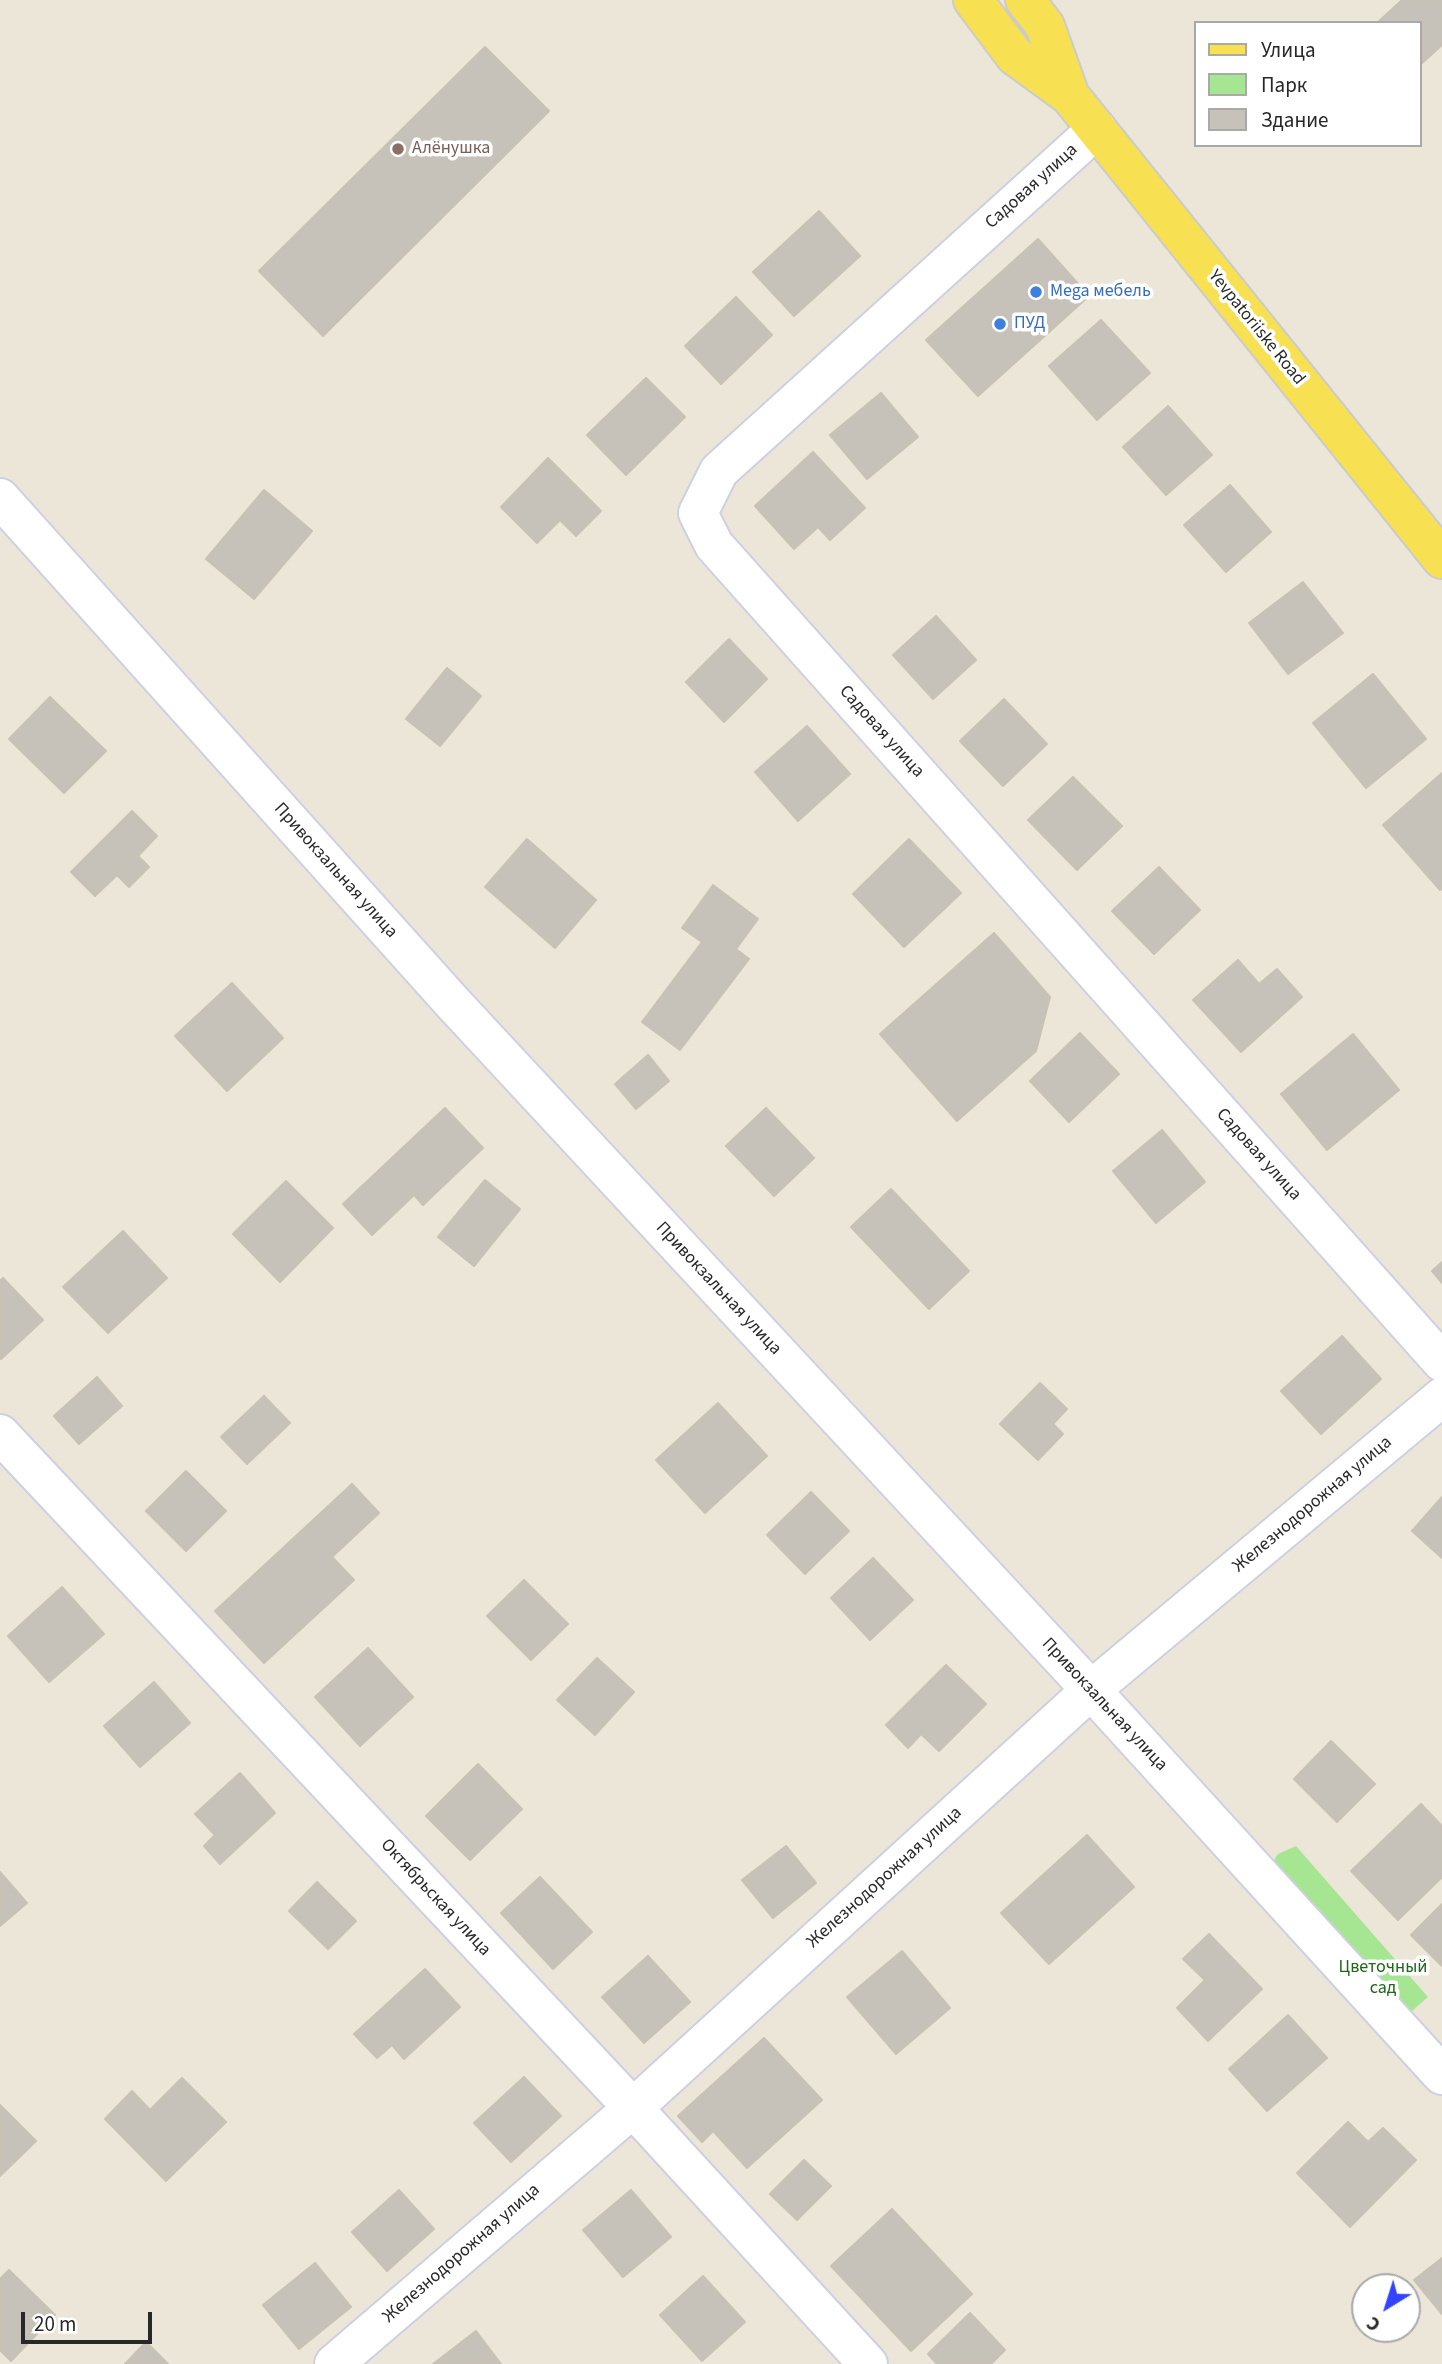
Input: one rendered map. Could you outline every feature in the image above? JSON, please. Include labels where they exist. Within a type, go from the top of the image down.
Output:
[{"type":"main road","name":"Yevpatoriiske Road","points":[[973,0],[1015,56],[1070,96],[1442,559]]},
{"type":"main road","name":"Yevpatoriiske Road","points":[[1025,0],[1045,26],[1070,96]]},
{"type":"street","name":"Садовая улица","points":[[1097,129],[719,471],[698,513],[715,545],[1442,1362]]},
{"type":"street","name":"Привокзальная улица","points":[[0,498],[452,1002],[1091,1690],[1442,2075]]},
{"type":"street","name":"Железнодорожная улица","points":[[334,2364],[633,2108],[1091,1690],[1442,1397]]},
{"type":"street","name":"Октябрьская улица","points":[[0,1434],[633,2108],[868,2364]]},
{"type":"green space","name":"Цветочный сад","points":[[1296,1846],[1428,1997],[1396,2025],[1265,1874],[1278,1854]]},
{"type":"building","points":[[1402,0],[1442,0],[1442,45],[1421,64],[1421,21],[1379,21]]},
{"type":"building","points":[[485,47],[549,111],[323,336],[259,271]]},
{"type":"building","points":[[819,211],[860,256],[794,316],[753,272]]},
{"type":"building","points":[[1038,239],[1089,296],[978,396],[926,340]]},
{"type":"building","points":[[736,297],[772,335],[721,384],[685,346]]},
{"type":"building","points":[[1101,320],[1150,373],[1097,420],[1049,366]]},
{"type":"building","points":[[646,378],[685,417],[626,475],[587,435]]},
{"type":"building","points":[[881,393],[918,437],[867,479],[830,435]]},
{"type":"building","points":[[1168,406],[1212,455],[1166,495],[1123,447]]},
{"type":"building","points":[[813,452],[865,508],[830,540],[818,527],[794,549],[755,506]]},
{"type":"building","points":[[548,458],[601,511],[576,536],[560,520],[537,543],[501,507]]},
{"type":"building","points":[[1230,485],[1271,532],[1226,572],[1184,525]]},
{"type":"building","points":[[264,490],[312,531],[254,599],[206,559]]},
{"type":"building","points":[[1303,582],[1343,633],[1288,674],[1249,623]]},
{"type":"building","points":[[936,616],[976,660],[933,699],[893,655]]},
{"type":"building","points":[[729,639],[767,679],[724,722],[686,682]]},
{"type":"building","points":[[447,668],[481,696],[440,746],[406,719]]},
{"type":"building","points":[[1373,674],[1426,739],[1366,788],[1313,723]]},
{"type":"building","points":[[50,697],[106,751],[64,793],[9,739]]},
{"type":"building","points":[[1004,699],[1047,744],[1003,786],[960,741]]},
{"type":"building","points":[[807,726],[850,774],[798,821],[755,772]]},
{"type":"building","points":[[1442,773],[1442,889],[1440,890],[1383,825]]},
{"type":"building","points":[[1073,777],[1122,826],[1077,870],[1028,820]]},
{"type":"building","points":[[132,811],[157,836],[138,856],[149,867],[129,887],[117,875],[95,896],[71,872]]},
{"type":"building","points":[[527,839],[596,900],[555,948],[485,887]]},
{"type":"building","points":[[909,839],[961,893],[904,947],[853,894]]},
{"type":"building","points":[[1159,867],[1200,910],[1154,954],[1112,911]]},
{"type":"building","points":[[713,885],[758,919],[736,949],[749,959],[680,1050],[642,1022],[702,942],[682,928]]},
{"type":"building","points":[[994,933],[1050,997],[1036,1051],[957,1121],[880,1034]]},
{"type":"building","points":[[1238,960],[1259,984],[1277,969],[1302,997],[1241,1052],[1193,1000]]},
{"type":"building","points":[[232,983],[283,1038],[227,1091],[175,1036]]},
{"type":"building","points":[[1080,1033],[1119,1074],[1069,1122],[1030,1081]]},
{"type":"building","points":[[1353,1034],[1399,1090],[1327,1150],[1281,1094]]},
{"type":"building","points":[[648,1055],[669,1081],[636,1109],[615,1084]]},
{"type":"building","points":[[445,1108],[483,1148],[423,1205],[414,1195],[372,1235],[343,1204]]},
{"type":"building","points":[[766,1108],[814,1158],[774,1196],[726,1146]]},
{"type":"building","points":[[1162,1130],[1205,1182],[1156,1223],[1113,1171]]},
{"type":"building","points":[[485,1180],[520,1209],[474,1266],[438,1237]]},
{"type":"building","points":[[286,1181],[333,1228],[280,1282],[233,1234]]},
{"type":"building","points":[[891,1189],[969,1271],[929,1309],[851,1227]]},
{"type":"building","points":[[123,1231],[167,1278],[108,1333],[63,1287]]},
{"type":"building","points":[[1442,1262],[1442,1283],[1432,1271]]},
{"type":"building","points":[[3,1278],[43,1320],[1,1359],[0,1281]]},
{"type":"building","points":[[1342,1336],[1381,1379],[1321,1434],[1281,1391]]},
{"type":"building","points":[[97,1377],[122,1406],[79,1444],[54,1416]]},
{"type":"building","points":[[1040,1383],[1067,1409],[1053,1424],[1063,1434],[1038,1460],[1000,1424]]},
{"type":"building","points":[[264,1396],[290,1423],[247,1464],[221,1437]]},
{"type":"building","points":[[718,1403],[767,1456],[705,1513],[656,1460]]},
{"type":"building","points":[[186,1471],[226,1511],[186,1551],[146,1511]]},
{"type":"building","points":[[352,1484],[379,1513],[332,1557],[354,1580],[264,1663],[215,1611]]},
{"type":"building","points":[[811,1492],[849,1531],[805,1574],[767,1535]]},
{"type":"building","points":[[1442,1497],[1442,1558],[1412,1531]]},
{"type":"building","points":[[873,1558],[913,1600],[870,1640],[831,1598]]},
{"type":"building","points":[[524,1580],[568,1624],[531,1660],[487,1616]]},
{"type":"building","points":[[62,1587],[104,1634],[49,1682],[8,1636]]},
{"type":"building","points":[[368,1648],[413,1697],[360,1746],[315,1697]]},
{"type":"building","points":[[597,1658],[634,1692],[595,1735],[557,1700]]},
{"type":"building","points":[[946,1665],[986,1704],[939,1751],[921,1734],[908,1748],[886,1725]]},
{"type":"building","points":[[154,1682],[190,1723],[140,1767],[104,1726]]},
{"type":"building","points":[[1331,1741],[1375,1784],[1337,1822],[1294,1779]]},
{"type":"building","points":[[478,1764],[522,1809],[470,1860],[426,1816]]},
{"type":"building","points":[[240,1773],[275,1813],[220,1864],[204,1846],[215,1835],[195,1814]]},
{"type":"building","points":[[1421,1804],[1442,1826],[1442,1877],[1398,1920],[1351,1871]]},
{"type":"building","points":[[1087,1835],[1134,1887],[1049,1964],[1001,1913]]},
{"type":"building","points":[[786,1846],[816,1883],[773,1918],[742,1880]]},
{"type":"building","points":[[0,1872],[27,1903],[0,1926]]},
{"type":"building","points":[[540,1877],[592,1932],[553,1969],[501,1913]]},
{"type":"building","points":[[317,1882],[356,1921],[328,1949],[289,1911]]},
{"type":"building","points":[[1442,1904],[1442,1966],[1411,1935]]},
{"type":"building","points":[[1209,1934],[1262,1989],[1208,2041],[1177,2008],[1205,1980],[1183,1959]]},
{"type":"building","points":[[902,1951],[950,2008],[896,2054],[847,1997]]},
{"type":"building","points":[[648,1956],[690,2002],[644,2043],[602,1997]]},
{"type":"building","points":[[425,1969],[460,2007],[404,2059],[392,2045],[377,2058],[354,2034]]},
{"type":"building","points":[[1288,2015],[1327,2058],[1267,2111],[1229,2069]]},
{"type":"building","points":[[764,2038],[822,2100],[747,2168],[713,2131],[702,2142],[678,2116]]},
{"type":"building","points":[[524,2077],[561,2116],[511,2162],[474,2123]]},
{"type":"building","points":[[182,2078],[226,2122],[166,2181],[105,2119],[132,2091],[150,2110]]},
{"type":"building","points":[[0,2105],[36,2141],[0,2176]]},
{"type":"building","points":[[1348,2122],[1368,2142],[1383,2128],[1416,2160],[1350,2227],[1297,2173]]},
{"type":"building","points":[[804,2160],[831,2186],[797,2220],[770,2194]]},
{"type":"building","points":[[399,2190],[434,2229],[387,2271],[352,2232]]},
{"type":"building","points":[[631,2190],[671,2237],[623,2277],[583,2230]]},
{"type":"building","points":[[892,2209],[972,2294],[911,2351],[831,2266]]},
{"type":"building","points":[[1442,2258],[1442,2314],[1421,2288],[1421,2274]]},
{"type":"building","points":[[315,2263],[351,2307],[299,2349],[263,2305]]},
{"type":"building","points":[[9,2270],[55,2315],[11,2361],[0,2350],[0,2279]]},
{"type":"building","points":[[703,2276],[745,2322],[702,2361],[660,2315]]},
{"type":"building","points":[[970,2313],[1005,2350],[991,2364],[937,2364],[928,2354]]},
{"type":"building","points":[[476,2331],[501,2364],[433,2364]]},
{"type":"building","points":[[146,2342],[168,2364],[125,2364]]},
{"type":"place","name":"Алёнушка","points":[[398,149]]},
{"type":"place","name":"Mega мебель","points":[[1036,292]]},
{"type":"place","name":"ПУД","points":[[1000,324]]}]
